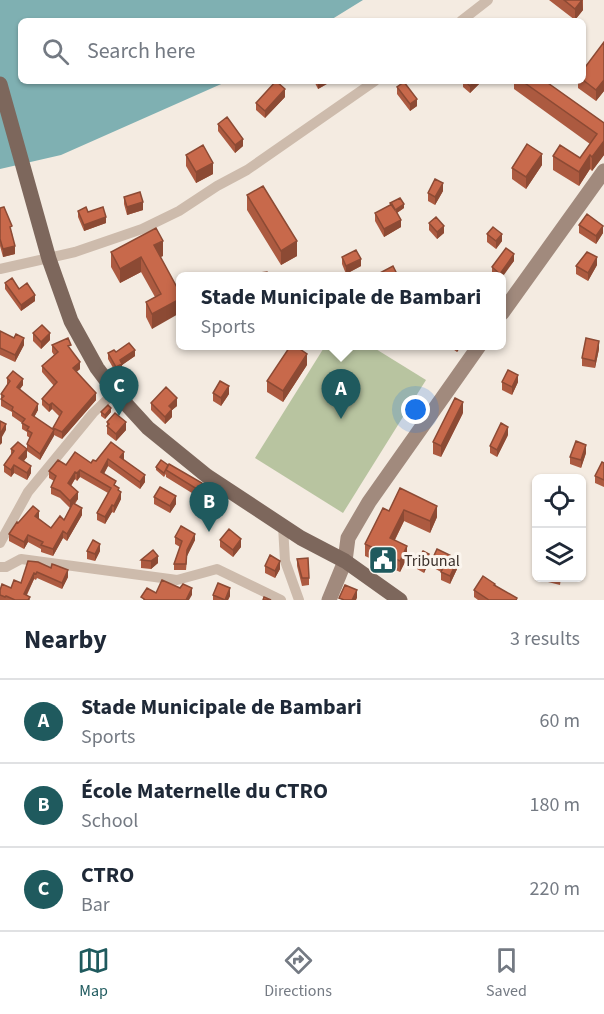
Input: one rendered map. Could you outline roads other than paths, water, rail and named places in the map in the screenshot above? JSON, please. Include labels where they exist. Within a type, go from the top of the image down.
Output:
[{"type":"main road","points":[[0,84],[49,258],[72,321],[97,368],[115,392],[148,428],[207,476],[283,526],[345,561],[400,600]]},
{"type":"street","points":[[466,18],[488,0]]},
{"type":"street","points":[[0,269],[75,252],[122,236],[179,211],[247,170],[371,84]]},
{"type":"street","points":[[506,306],[604,171]]},
{"type":"street","points":[[329,600],[345,561],[348,538],[369,502],[475,350]]},
{"type":"street","points":[[0,543],[28,492],[93,413],[115,392]]},
{"type":"street","points":[[283,526],[285,561],[299,600]]},
{"type":"street","points":[[0,567],[6,567],[21,559],[177,580],[217,569],[281,600]]},
{"type":"water","points":[[0,0],[363,0],[334,18],[18,18],[18,84],[221,84],[61,155],[0,169]]},
{"type":"place","name":"CTRO","points":[[119,416]]},
{"type":"place","name":"Stade Municipale de Bambari","points":[[341,419]]},
{"type":"place","name":"École Maternelle du CTRO","points":[[209,532]]},
{"type":"place","name":"Tribunal","points":[[383,560]]}]
